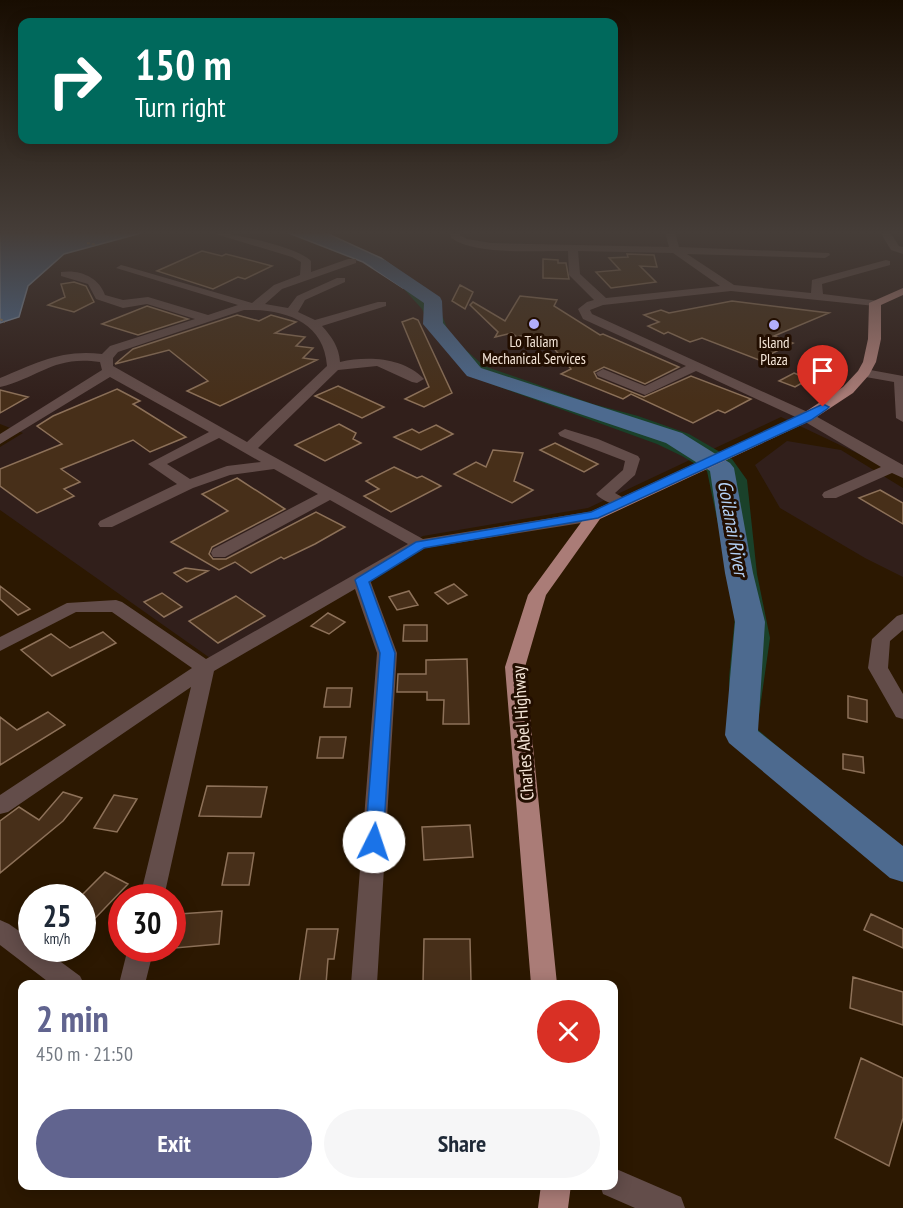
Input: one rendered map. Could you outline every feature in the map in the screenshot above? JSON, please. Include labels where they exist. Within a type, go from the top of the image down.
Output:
[{"type":"main road","points":[[807,417],[840,397],[865,373],[873,351],[875,303],[903,291]]},
{"type":"main road","name":"Charles Abel Highway","points":[[544,980],[515,666],[537,596],[594,516],[807,417]]},
{"type":"main road","points":[[553,1208],[555,1190]]},
{"type":"street","points":[[97,288],[100,297],[123,304],[148,300],[206,318]]},
{"type":"street","points":[[194,288],[291,313],[315,324],[335,355],[334,367]]},
{"type":"street","points":[[0,440],[108,365],[114,349],[234,308],[254,305],[276,288]]},
{"type":"street","points":[[291,313],[301,298],[322,288]]},
{"type":"street","points":[[589,288],[603,302]]},
{"type":"street","points":[[728,288],[603,302],[585,306],[584,313],[807,417],[900,470]]},
{"type":"street","points":[[735,288],[875,303]]},
{"type":"street","points":[[816,288],[816,297]]},
{"type":"street","points":[[315,324],[382,304]]},
{"type":"street","points":[[0,383],[53,360],[80,355],[108,365],[220,432],[420,544]]},
{"type":"street","points":[[249,448],[334,367],[374,360],[391,365],[417,379]]},
{"type":"street","points":[[603,373],[645,390],[696,366]]},
{"type":"street","points":[[865,373],[902,380],[903,418]]},
{"type":"street","points":[[188,485],[156,464],[220,432]]},
{"type":"street","points":[[565,434],[593,442],[633,459],[630,472],[604,494],[623,502]]},
{"type":"street","points":[[106,524],[188,485],[227,471],[277,464]]},
{"type":"street","points":[[830,495],[900,470]]},
{"type":"street","points":[[219,553],[331,493]]},
{"type":"street","points":[[0,806],[205,668],[362,580],[420,544],[594,516]]},
{"type":"street","points":[[362,580],[387,653],[364,980]]},
{"type":"street","points":[[0,645],[73,607],[116,606],[205,668]]},
{"type":"street","points":[[903,620],[881,639],[878,668],[903,712]]},
{"type":"street","points":[[155,884],[205,668]]},
{"type":"street","points":[[0,932],[66,980]]},
{"type":"street","points":[[133,980],[138,962]]},
{"type":"street","points":[[618,1185],[670,1208]]},
{"type":"path","points":[[0,320],[5,322]]},
{"type":"shaded area","points":[[26,288],[903,288],[903,475],[781,417],[588,508],[423,536],[210,658],[0,510],[0,447],[23,433],[0,424],[0,323],[19,317]]},
{"type":"shaded area","points":[[787,441],[841,450],[903,488],[903,577],[865,558],[780,508],[755,465]]},
{"type":"green space","points":[[403,288],[422,288],[436,299],[450,336],[484,366],[689,434],[732,459],[747,480],[757,574],[770,638],[757,729],[903,853],[903,878],[730,742],[729,678],[735,616],[707,471],[657,444],[469,376],[433,332],[422,309]]},
{"type":"water","points":[[0,288],[27,288],[19,317],[0,323]]},
{"type":"building","points":[[62,288],[87,288],[94,302],[74,312],[48,305],[65,297]]},
{"type":"building","points":[[458,288],[466,288],[473,292],[465,309],[452,301]]},
{"type":"building","points":[[520,296],[557,300],[554,306],[600,335],[603,334],[679,367],[645,384],[604,367],[594,372],[597,378],[644,397],[691,376],[751,399],[725,413],[718,410],[693,423],[631,394],[623,399],[561,374],[571,369],[552,346],[548,347],[529,334],[517,337],[512,333],[495,337],[498,332],[470,305],[473,302],[505,321]]},
{"type":"building","points":[[732,301],[829,313],[774,336],[793,343],[759,360],[702,338],[690,342],[668,332],[664,334],[648,326],[659,322],[644,315],[661,310],[669,313]]},
{"type":"building","points":[[147,306],[188,319],[138,335],[102,324]]},
{"type":"building","points":[[237,315],[259,321],[271,315],[296,322],[275,333],[305,337],[296,346],[313,348],[303,358],[317,360],[220,406],[187,391],[208,381],[169,350],[115,364],[133,349]]},
{"type":"building","points":[[413,318],[418,320],[452,393],[424,407],[405,399],[429,387],[402,322]]},
{"type":"building","points":[[794,373],[809,379],[795,387],[779,381]]},
{"type":"building","points":[[338,386],[384,407],[362,418],[315,396]]},
{"type":"building","points":[[117,389],[140,401],[133,404],[186,437],[150,452],[133,440],[61,469],[80,482],[64,489],[74,496],[37,513],[0,486],[0,469],[62,444],[37,426],[53,416]]},
{"type":"building","points":[[0,390],[28,397],[0,413]]},
{"type":"building","points":[[339,424],[356,433],[353,439],[361,443],[325,461],[295,445]]},
{"type":"building","points":[[436,425],[453,434],[421,450],[394,437],[412,429],[419,433]]},
{"type":"building","points":[[555,443],[598,464],[584,472],[540,450]]},
{"type":"building","points":[[493,450],[523,453],[514,481],[533,490],[512,503],[454,474],[476,462],[486,467]]},
{"type":"building","points":[[394,467],[417,478],[422,476],[441,486],[391,512],[364,496],[379,489],[366,481]]},
{"type":"building","points":[[237,478],[285,509],[212,547],[209,554],[213,559],[226,559],[316,512],[345,527],[315,544],[284,559],[281,557],[251,573],[235,562],[219,570],[171,542],[228,511],[202,494]]},
{"type":"building","points":[[880,490],[903,503],[903,524],[859,498]]},
{"type":"building","points":[[185,568],[208,571],[187,582],[174,573]]},
{"type":"building","points":[[454,584],[467,595],[448,604],[435,593]]},
{"type":"building","points":[[0,586],[30,609],[18,615],[0,599]]},
{"type":"building","points":[[409,591],[418,605],[397,610],[389,597]]},
{"type":"building","points":[[162,593],[182,607],[164,617],[144,602]]},
{"type":"building","points":[[236,596],[265,616],[218,643],[189,621]]},
{"type":"building","points":[[328,613],[345,622],[329,634],[311,626]]},
{"type":"building","points":[[404,625],[427,625],[427,641],[403,641]]},
{"type":"building","points":[[103,632],[116,643],[52,676],[21,650],[51,634],[70,648]]},
{"type":"building","points":[[467,659],[469,724],[443,724],[444,700],[427,700],[427,692],[397,692],[398,674],[426,674],[426,660]]},
{"type":"building","points":[[327,688],[352,688],[350,707],[324,707]]},
{"type":"building","points":[[848,696],[867,700],[867,722],[848,718]]},
{"type":"building","points":[[48,712],[65,725],[0,765],[0,717],[17,730]]},
{"type":"building","points":[[320,737],[346,737],[343,758],[317,758]]},
{"type":"building","points":[[843,754],[863,757],[864,773],[843,769]]},
{"type":"building","points":[[207,786],[267,787],[261,817],[199,816]]},
{"type":"building","points":[[63,792],[82,798],[63,821],[0,873],[0,821],[19,807],[39,820]]},
{"type":"building","points":[[114,795],[137,799],[117,832],[94,828]]},
{"type":"building","points":[[470,825],[473,857],[424,860],[422,827]]},
{"type":"building","points":[[228,853],[254,853],[249,885],[222,885]]},
{"type":"building","points":[[105,872],[128,884],[108,884],[108,905],[96,917],[96,884],[93,884]]},
{"type":"building","points":[[222,911],[219,944],[186,947],[186,914]]},
{"type":"building","points":[[871,914],[903,929],[903,948],[864,930]]},
{"type":"building","points":[[307,929],[338,929],[334,959],[328,959],[326,980],[300,980]]},
{"type":"building","points":[[424,939],[470,939],[471,980],[423,980]]},
{"type":"building","points":[[853,977],[903,992],[903,1025],[850,1008]]},
{"type":"building","points":[[861,1058],[903,1078],[903,1118],[889,1166],[835,1138]]},
{"type":"waterway","name":"Goilanai River","points":[[415,288],[433,301],[433,324],[474,372],[674,438],[722,468],[739,573],[750,622],[741,735],[903,867]]},
{"type":"place","name":"Lo Taliam Mechanical Services","points":[[534,324]]},
{"type":"place","name":"Island Plaza","points":[[774,325]]},
{"type":"route","points":[[374,842],[387,653],[362,580],[420,544],[594,516],[807,417],[823,407]]}]
